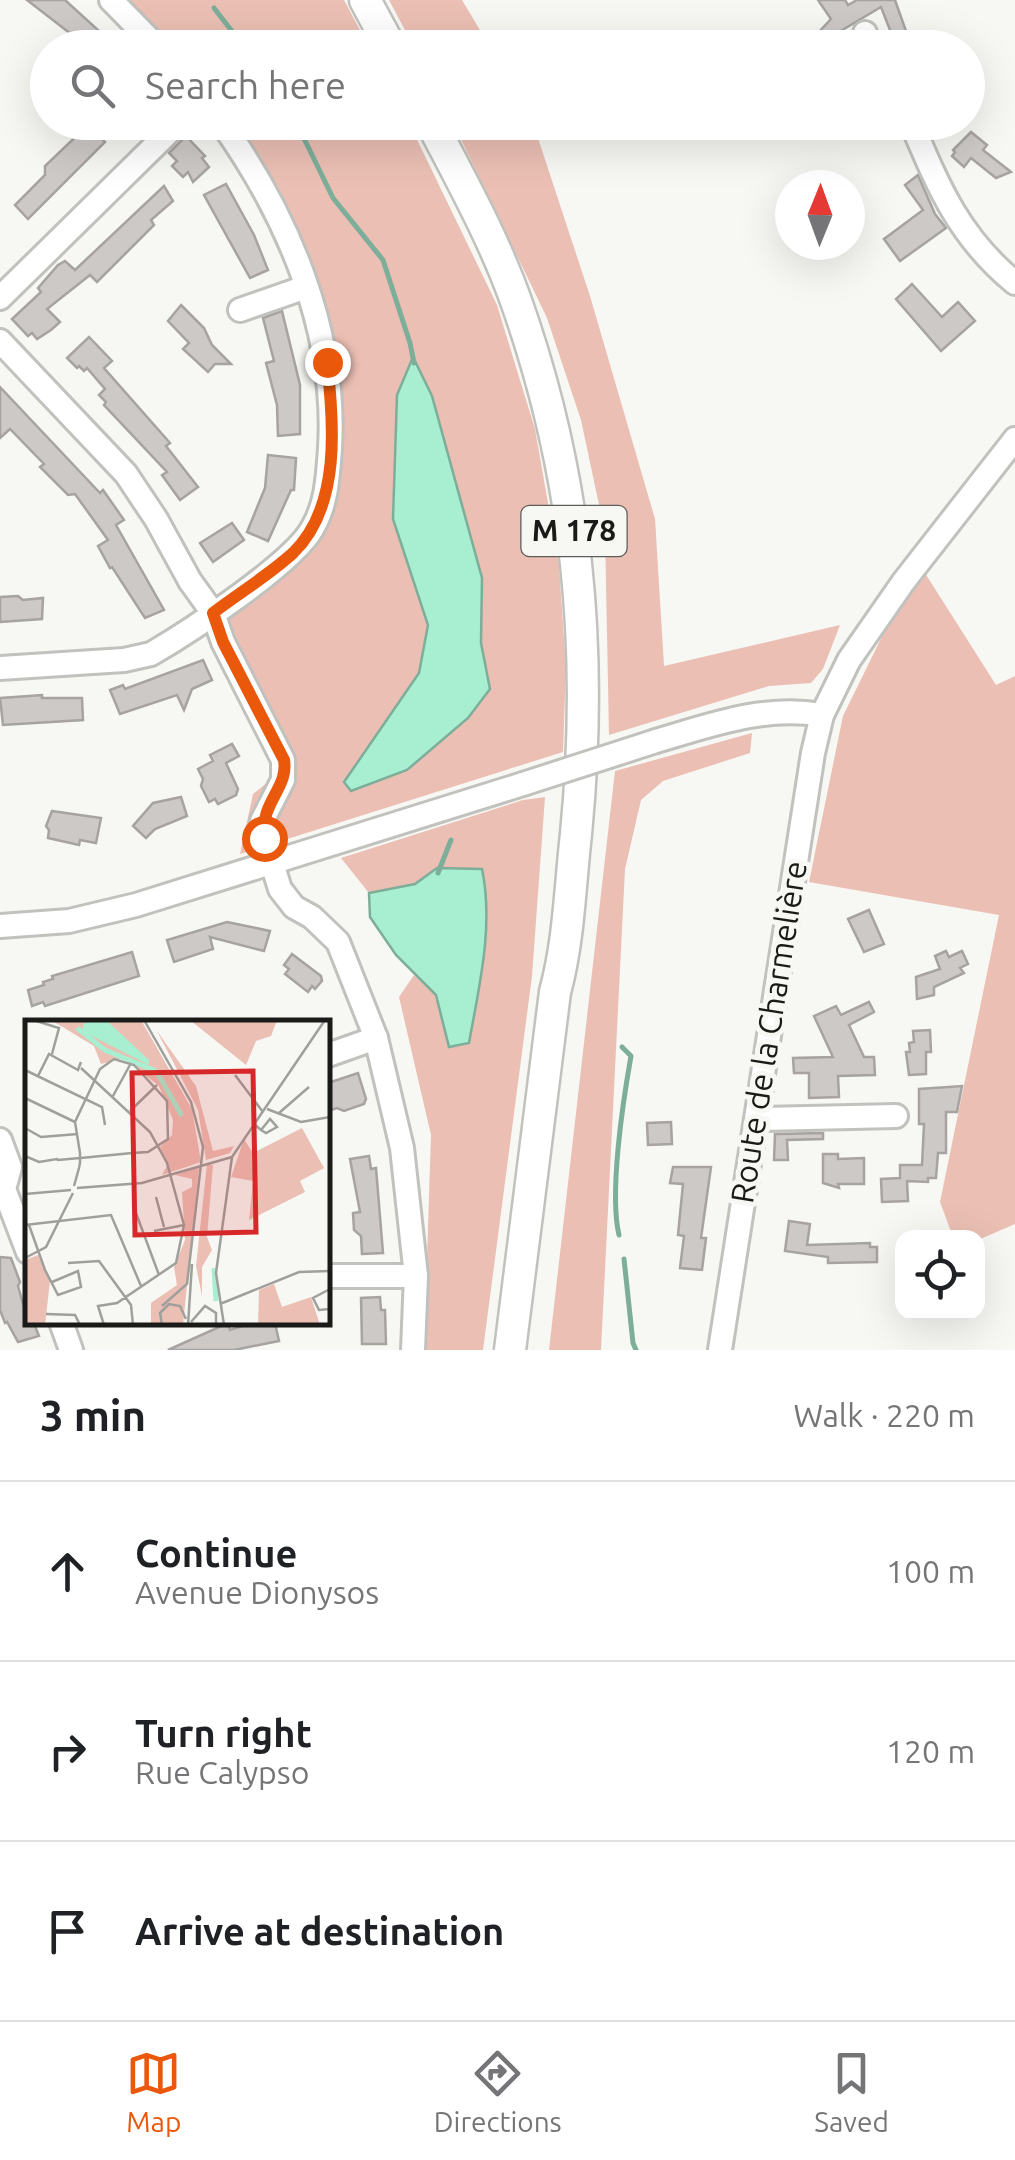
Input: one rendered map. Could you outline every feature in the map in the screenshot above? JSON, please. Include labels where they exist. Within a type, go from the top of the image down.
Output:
[{"type":"main road","points":[[364,0],[380,30]]},
{"type":"main road","name":"M 178","points":[[440,140],[515,299],[559,446],[574,533],[582,624],[578,812],[562,965],[555,992],[510,1350]]},
{"type":"main road","name":"M 178","points":[[524,1350],[556,1109],[565,994],[562,965]]},
{"type":"street","points":[[111,0],[140,30]]},
{"type":"street","points":[[0,298],[161,140]]},
{"type":"street","points":[[0,668],[139,657],[164,646],[292,554],[312,530],[325,497],[330,393],[318,324],[279,221],[233,140]]},
{"type":"street","points":[[920,140],[951,212],[980,252],[1015,283]]},
{"type":"street","points":[[240,310],[306,287]]},
{"type":"street","points":[[0,341],[126,474],[213,613],[223,642],[284,760],[283,780],[262,821],[264,838],[280,889],[294,906],[326,928],[338,942],[376,1038],[402,1148],[416,1276],[413,1350]]},
{"type":"street","name":"Route de la Charmelière","points":[[720,1350],[822,715],[849,660],[904,581],[1013,445]]},
{"type":"street","points":[[0,926],[69,921],[136,905],[747,714],[789,710],[822,715]]},
{"type":"street","points":[[330,1054],[376,1038]]},
{"type":"street","points":[[756,1119],[896,1116]]},
{"type":"street","points":[[7,1159],[25,1239]]},
{"type":"street","points":[[330,1276],[416,1276]]},
{"type":"shaded area","points":[[126,0],[344,0],[360,30],[157,30]]},
{"type":"shaded area","points":[[389,0],[462,0],[480,30],[405,30]]},
{"type":"shaded area","points":[[236,140],[417,140],[497,305],[535,429],[559,566],[566,668],[563,752],[240,854],[253,794],[287,767],[225,620],[281,573],[323,524],[339,398],[313,277]]},
{"type":"shaded area","points":[[461,140],[539,140],[590,296],[655,519],[664,666],[840,625],[823,669],[811,683],[769,686],[609,735],[605,533],[581,420],[547,318]]},
{"type":"shaded area","points":[[413,357],[432,396],[482,578],[481,643],[490,689],[468,718],[407,770],[351,791],[344,782],[419,673],[428,625],[393,519],[397,395]]},
{"type":"shaded area","points":[[923,570],[996,685],[1015,676],[1015,1224],[985,1237],[985,1230],[950,1230],[940,1202],[999,915],[809,882],[843,716],[896,608]]},
{"type":"shaded area","points":[[752,733],[750,753],[663,781],[641,800],[625,869],[601,1350],[549,1350],[615,771]]},
{"type":"shaded area","points":[[545,797],[532,976],[483,1350],[424,1350],[431,1135],[399,997],[414,975],[436,995],[449,1046],[469,1043],[483,963],[484,928],[437,868],[415,884],[369,893],[341,858],[523,800]]},
{"type":"shaded area","points":[[437,868],[482,869],[485,891],[484,956],[469,1043],[449,1047],[436,995],[396,955],[370,917],[369,893],[415,884]]},
{"type":"building","points":[[27,0],[65,0],[98,30],[66,30]]},
{"type":"building","points":[[818,0],[845,0],[848,5],[857,0],[895,0],[906,30],[890,30],[881,7],[842,30],[821,30],[831,19]]},
{"type":"building","points":[[72,140],[105,142],[28,219],[15,205],[45,175],[45,166]]},
{"type":"building","points":[[182,140],[190,140],[205,156],[202,158],[209,167],[193,182],[188,172],[183,177],[172,166],[177,161],[169,153]]},
{"type":"building","points":[[963,140],[981,140],[987,145],[983,150],[1011,172],[996,178],[971,158],[964,167],[952,156]]},
{"type":"building","points":[[918,175],[935,214],[946,228],[900,261],[884,239],[923,210],[905,185]]},
{"type":"building","points":[[226,184],[268,270],[250,278],[204,195]]},
{"type":"building","points":[[164,186],[173,201],[151,220],[154,225],[97,282],[90,275],[47,309],[60,322],[51,330],[37,339],[32,333],[28,336],[12,319],[41,292],[38,288],[58,265],[65,261],[75,270]]},
{"type":"building","points":[[912,284],[942,317],[958,302],[975,321],[941,351],[896,299]]},
{"type":"building","points":[[181,305],[231,364],[215,364],[208,372],[183,349],[189,343],[168,321]]},
{"type":"building","points":[[282,311],[300,385],[300,434],[278,436],[277,405],[266,363],[274,361],[263,318]]},
{"type":"building","points":[[89,337],[112,361],[104,368],[170,443],[166,446],[198,487],[180,500],[162,475],[167,472],[104,405],[106,402],[99,395],[105,389],[87,368],[77,368],[67,358]]},
{"type":"building","points":[[0,387],[100,493],[103,490],[124,520],[116,525],[164,610],[145,618],[98,546],[108,540],[75,494],[68,495],[40,467],[44,464],[10,429],[0,438]]},
{"type":"building","points":[[268,455],[296,458],[294,490],[268,541],[247,532],[265,488]]},
{"type":"building","points":[[232,523],[244,540],[213,562],[200,543]]},
{"type":"building","points":[[18,596],[23,600],[43,598],[42,619],[0,622],[0,597]]},
{"type":"building","points":[[203,660],[212,680],[192,689],[184,710],[177,695],[120,714],[110,690],[123,685],[125,689]]},
{"type":"building","points":[[0,698],[82,698],[83,720],[3,725]]},
{"type":"building","points":[[232,744],[239,756],[226,763],[238,789],[236,795],[218,804],[215,799],[209,802],[198,769],[213,761],[210,755]]},
{"type":"building","points":[[181,797],[187,816],[155,829],[146,838],[133,826],[153,803]]},
{"type":"building","points":[[52,811],[101,818],[96,843],[80,840],[79,845],[48,838],[46,826]]},
{"type":"building","points":[[869,910],[884,944],[864,952],[848,919]]},
{"type":"building","points":[[227,922],[270,931],[264,951],[210,937],[213,949],[174,962],[167,940]]},
{"type":"building","points":[[946,951],[949,957],[962,951],[968,964],[960,968],[964,973],[934,987],[934,995],[917,999],[916,977],[940,969],[935,956]]},
{"type":"building","points":[[132,952],[139,976],[45,1006],[43,1002],[32,1006],[28,990],[44,985],[52,976]]},
{"type":"building","points":[[292,954],[321,976],[322,981],[315,989],[312,986],[308,992],[285,974],[289,969],[284,965]]},
{"type":"building","points":[[869,1002],[874,1012],[849,1025],[864,1057],[874,1057],[875,1075],[838,1076],[839,1097],[809,1098],[809,1073],[794,1073],[793,1058],[833,1057],[814,1016],[836,1006],[841,1015]]},
{"type":"building","points":[[930,1030],[926,1074],[909,1075],[906,1052],[910,1052],[909,1043],[914,1042],[913,1031]]},
{"type":"building","points":[[358,1073],[364,1104],[344,1111],[330,1110],[330,1082]]},
{"type":"building","points":[[962,1086],[957,1112],[946,1112],[946,1153],[938,1153],[936,1178],[928,1178],[928,1182],[907,1181],[908,1201],[882,1202],[881,1179],[900,1178],[900,1165],[922,1165],[924,1124],[919,1124],[919,1089]]},
{"type":"building","points":[[671,1122],[672,1144],[648,1145],[647,1123]]},
{"type":"building","points":[[823,1133],[823,1139],[787,1140],[788,1160],[774,1160],[775,1134]]},
{"type":"building","points":[[823,1154],[838,1154],[838,1159],[864,1158],[864,1184],[838,1184],[839,1188],[823,1183]]},
{"type":"building","points":[[369,1156],[371,1169],[376,1168],[383,1253],[362,1254],[361,1236],[354,1230],[353,1213],[360,1212],[350,1159]]},
{"type":"building","points":[[673,1167],[711,1167],[701,1238],[706,1238],[702,1270],[680,1268],[684,1236],[678,1235],[683,1184],[670,1183]]},
{"type":"building","points":[[789,1221],[810,1224],[807,1245],[870,1243],[870,1247],[877,1247],[877,1262],[828,1263],[828,1257],[785,1251]]},
{"type":"building","points":[[0,1257],[11,1258],[20,1282],[25,1325],[35,1326],[39,1336],[18,1342],[0,1310]]},
{"type":"building","points":[[380,1297],[381,1310],[385,1310],[386,1344],[362,1344],[361,1298]]},
{"type":"building","points":[[224,1325],[229,1325],[230,1330],[246,1325],[275,1325],[279,1341],[234,1350],[168,1350]]},
{"type":"waterway","points":[[214,8],[231,30]]},
{"type":"waterway","points":[[305,140],[333,198],[383,260],[414,363]]},
{"type":"waterway","points":[[438,873],[451,840]]},
{"type":"waterway","points":[[619,1235],[616,1172],[631,1056],[622,1047]]},
{"type":"waterway","points":[[624,1259],[636,1350]]},
{"type":"route","points":[[264,838],[262,821],[283,780],[284,760],[223,642],[213,613],[292,554],[320,514],[331,424],[327,362]]}]
